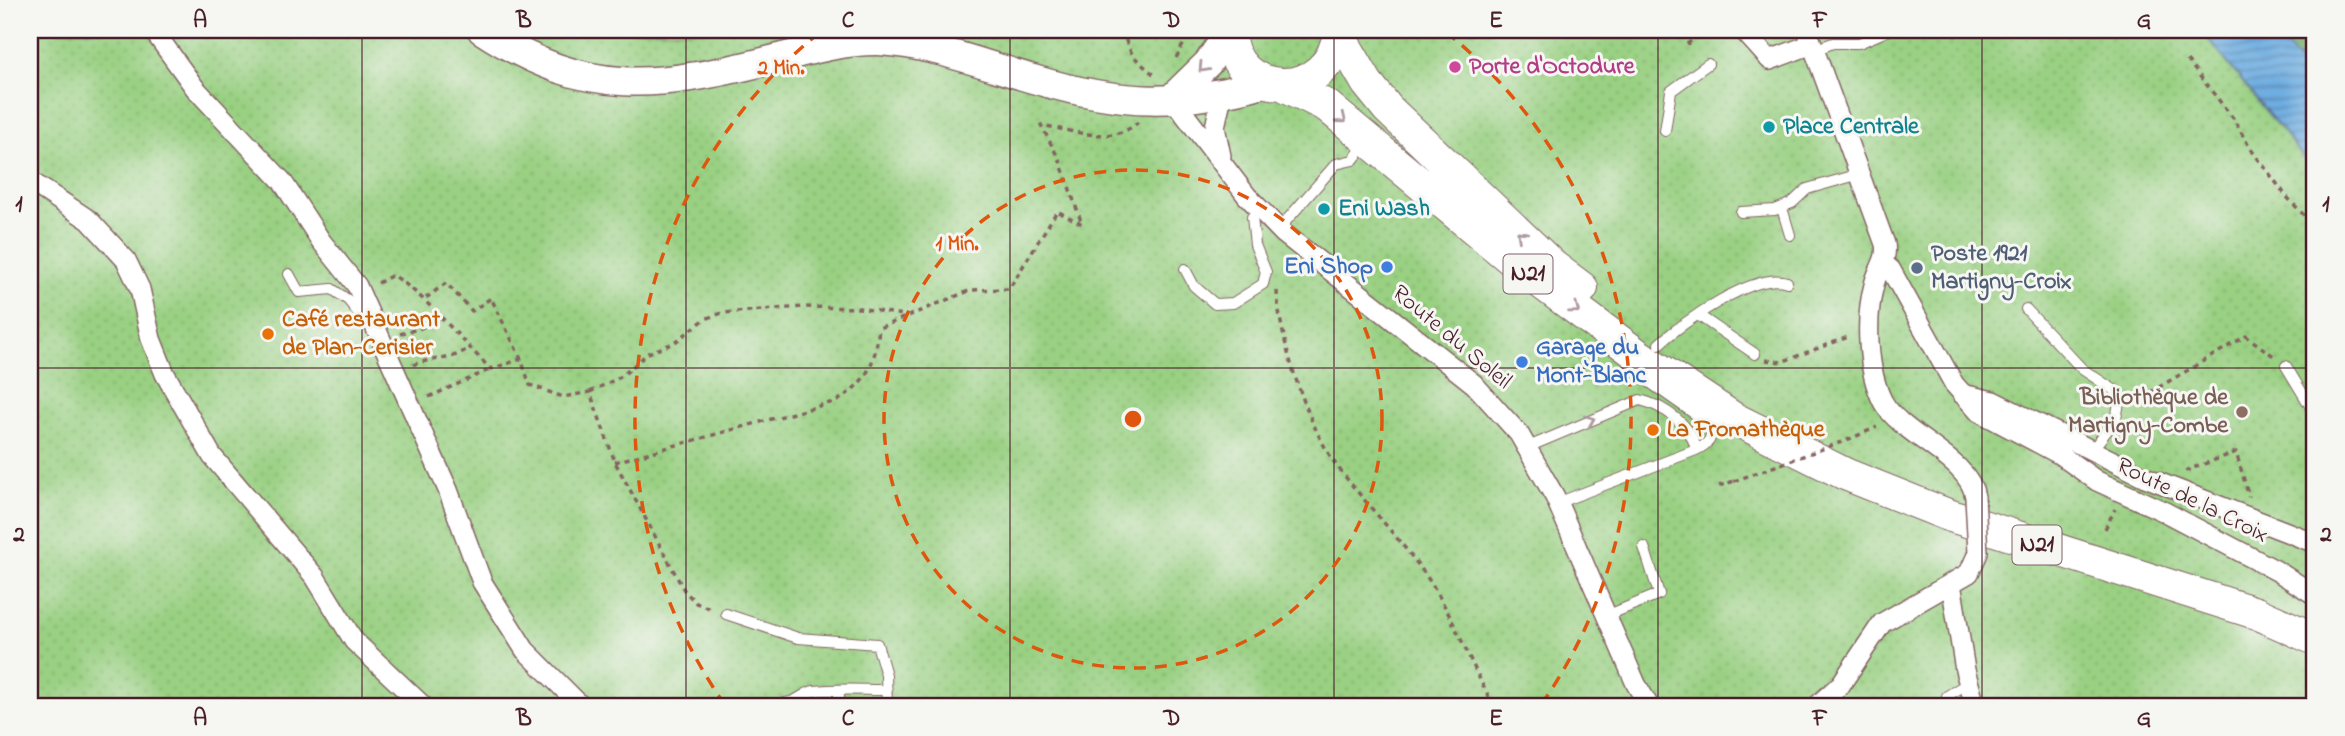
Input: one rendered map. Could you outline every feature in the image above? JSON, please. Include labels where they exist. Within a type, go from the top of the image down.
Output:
[{"type":"main road","points":[[482,30],[553,68],[604,81],[677,81],[819,48],[877,41],[951,54],[1086,93],[1136,100],[1199,99],[1275,83]]},
{"type":"main road","points":[[1171,98],[1208,63],[1229,31]]},
{"type":"main road","name":"N21","points":[[1229,31],[1238,60],[1249,73],[1327,106],[1511,260],[1642,355],[1755,411],[1787,442],[1845,474],[1948,515],[2256,613],[2315,639]]},
{"type":"main road","name":"N21","points":[[1275,83],[1306,80],[1322,71],[1333,56],[1339,32]]},
{"type":"main road","name":"N21","points":[[1339,32],[1367,83],[1430,150],[1642,355]]},
{"type":"street","points":[[153,30],[195,88],[282,181],[321,241],[361,292],[447,490],[482,582],[525,650],[549,677],[581,706]]},
{"type":"street","points":[[1743,30],[1770,60],[1811,41]]},
{"type":"street","name":"Route de la Croix","points":[[1811,41],[1885,244],[1884,263],[1891,270],[1961,394],[1978,411],[2059,454],[2097,481],[2165,512],[2277,571],[2315,595]]},
{"type":"street","name":"Route du Soleil","points":[[1222,95],[1215,127],[1222,161]]},
{"type":"street","name":"Route du Soleil","points":[[1171,98],[1259,209],[1279,229],[1474,384],[1506,418],[1528,447],[1557,503],[1606,617],[1649,706]]},
{"type":"street","points":[[30,181],[89,220],[126,260],[140,289],[159,359],[212,456],[315,577],[354,641],[423,706]]},
{"type":"street","points":[[1818,706],[1840,684],[1882,624],[1969,573],[1978,553],[1976,497],[1973,485],[1890,412],[1876,384],[1870,328],[1874,284],[1884,263]]},
{"type":"street","points":[[1961,394],[1993,401],[2145,477],[2315,543]]},
{"type":"street","points":[[1951,583],[1968,683],[1975,706]]},
{"type":"lane","points":[[1811,41],[1859,43],[1889,30]]},
{"type":"lane","points":[[1665,131],[1671,90],[1708,64]]},
{"type":"lane","points":[[1279,229],[1336,164],[1353,160],[1368,140]]},
{"type":"lane","points":[[1741,212],[1782,208],[1792,204],[1807,189],[1860,174]]},
{"type":"lane","points":[[1782,208],[1790,235]]},
{"type":"lane","points":[[1185,269],[1194,286],[1215,304],[1233,303],[1263,284],[1266,272],[1255,245],[1252,217],[1259,209]]},
{"type":"lane","points":[[289,274],[299,292],[332,289],[348,300],[360,317],[374,320]]},
{"type":"lane","points":[[1557,503],[1696,450],[1709,442],[1712,436],[1709,424],[1642,355],[1681,324],[1763,280],[1787,282]]},
{"type":"lane","points":[[2026,309],[2082,369],[2114,390],[2119,403],[2116,419],[2092,450]]},
{"type":"lane","points":[[1698,315],[1755,354]]},
{"type":"lane","points":[[2286,366],[2315,414]]},
{"type":"lane","points":[[1528,447],[1640,400],[1656,405],[1686,427],[1691,433],[1696,450]]},
{"type":"lane","points":[[1606,617],[1659,594],[1644,547]]},
{"type":"lane","points":[[726,614],[798,638],[877,644],[882,651],[887,706]]},
{"type":"lane","points":[[1947,696],[1968,683]]},
{"type":"lane","points":[[785,703],[799,701],[810,692],[887,690]]},
{"type":"lane","points":[[839,691],[839,706]]},
{"type":"path","points":[[1124,30],[1126,44],[1133,57],[1154,75]]},
{"type":"path","points":[[1688,44],[1706,30]]},
{"type":"path","points":[[2311,30],[2315,35]]},
{"type":"path","points":[[2187,60],[2233,118],[2250,148],[2287,197],[2315,227]]},
{"type":"path","points":[[615,462],[837,401],[858,387],[869,370],[879,328],[971,290],[1009,289],[1057,211],[1082,224],[1060,161],[1041,125],[1111,136],[1131,129],[1143,117]]},
{"type":"path","points":[[361,292],[391,276],[426,298],[467,349],[491,369]]},
{"type":"path","points":[[1277,280],[1278,304],[1285,335],[1312,421],[1338,468],[1429,581],[1458,628],[1494,706]]},
{"type":"path","points":[[426,298],[446,284],[472,312],[491,298],[521,359],[530,385],[563,397],[590,392],[622,376],[648,353],[674,343],[705,319],[722,313],[845,308],[906,315]]},
{"type":"path","points":[[381,339],[421,328],[441,316]]},
{"type":"path","points":[[1755,354],[1768,361],[1781,362],[1870,328]]},
{"type":"path","points":[[2119,403],[2149,393],[2246,336],[2286,366]]},
{"type":"path","points":[[395,372],[425,359],[442,360],[467,349]]},
{"type":"path","points":[[410,406],[491,369],[521,359]]},
{"type":"path","points":[[590,392],[615,462],[684,590],[696,603],[726,614]]},
{"type":"path","points":[[1719,486],[1847,440],[1877,427],[1890,412]]},
{"type":"path","points":[[2180,473],[2236,452],[2250,501]]},
{"type":"green space","points":[[30,30],[2224,30],[2315,128],[2315,706],[30,706]]},
{"type":"green space","points":[[2251,30],[2315,30],[2315,93]]},
{"type":"water","points":[[2201,30],[2276,32],[2315,82],[2315,172]]},
{"type":"place","name":"Porte d'Octodure","points":[[1455,67]]},
{"type":"place","name":"Place Centrale","points":[[1769,127]]},
{"type":"place","name":"Eni Wash","points":[[1324,209]]},
{"type":"place","name":"Eni Shop","points":[[1387,267]]},
{"type":"place","name":"Poste 1921 Martigny-Croix","points":[[1917,268]]},
{"type":"place","name":"Café restaurant de Plan-Cerisier","points":[[268,334]]},
{"type":"place","name":"Garage du Mont-Blanc","points":[[1522,362]]},
{"type":"place","name":"Bibliothèque de Martigny-Combe","points":[[2242,412]]},
{"type":"place","name":"La Fromathèque","points":[[1653,430]]}]
